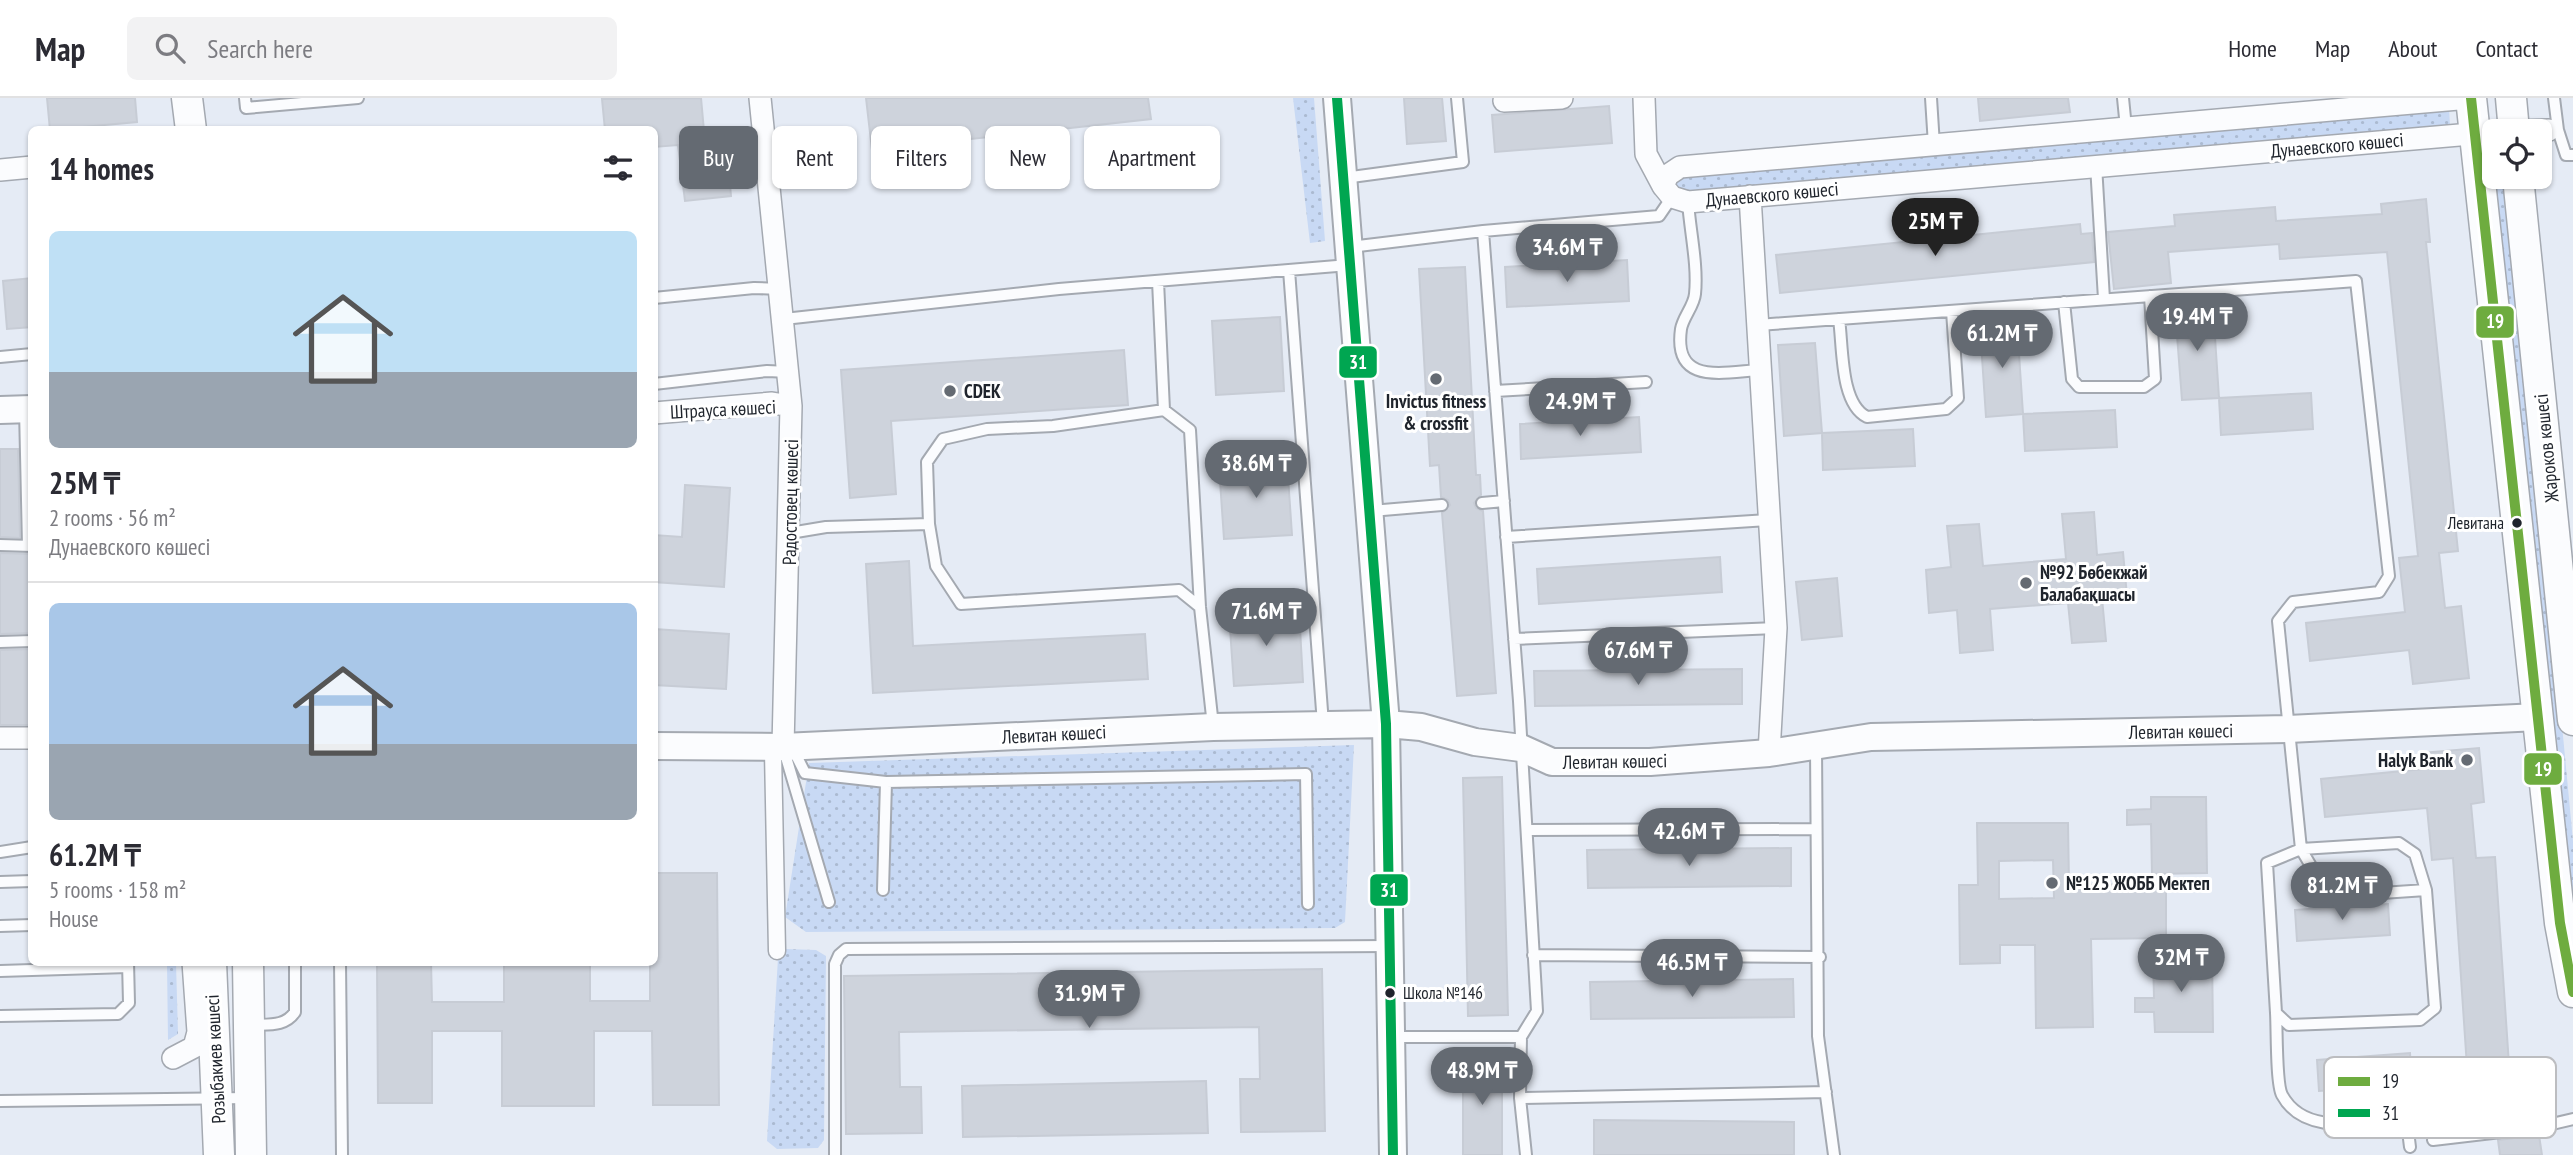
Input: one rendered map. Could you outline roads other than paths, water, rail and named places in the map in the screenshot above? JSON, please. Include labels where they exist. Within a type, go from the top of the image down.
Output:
[{"type":"main road","points":[[187,98],[190,126]]},
{"type":"main road","name":"Жароков көшесі","points":[[2470,98],[2482,127]]},
{"type":"main road","points":[[2511,98],[2512,119]]},
{"type":"main road","name":"Жароков көшесі","points":[[2489,189],[2538,717],[2560,923],[2573,992]]},
{"type":"main road","name":"Жароков көшесі","points":[[2519,189],[2573,719]]},
{"type":"main road","name":"Розыбакиев көшесі","points":[[211,966],[219,1142]]},
{"type":"main road","name":"Розыбакиев көшесі","points":[[248,966],[251,1155]]},
{"type":"street","name":"Радостовец көшесі","points":[[760,98],[782,289],[791,406],[790,533],[776,951]]},
{"type":"street","points":[[1337,98],[1386,724],[1393,1155]]},
{"type":"street","points":[[1504,101],[1563,98]]},
{"type":"street","points":[[1644,98],[1646,153],[1675,195]]},
{"type":"street","name":"Дунаевского көшесі","points":[[2470,98],[1679,167],[1668,174],[1675,195],[1749,196],[2482,132]]},
{"type":"street","points":[[0,170],[28,167]]},
{"type":"street","points":[[1749,196],[1776,628],[1769,753]]},
{"type":"street","name":"Штрауса көшесі","points":[[658,413],[772,403],[791,406]]},
{"type":"street","name":"Левитан көшесі","points":[[658,746],[783,749],[1213,727],[1386,724],[1421,727],[1475,742],[1521,748],[1552,762],[1650,762],[1769,753],[1871,737],[2288,729],[2538,717]]},
{"type":"street","points":[[0,738],[28,738]]},
{"type":"street","points":[[173,1058],[194,1047],[198,1032],[194,966]]},
{"type":"lane","points":[[245,98],[246,108],[358,98]]},
{"type":"lane","points":[[1344,178],[1463,162],[1457,98]]},
{"type":"lane","points":[[1931,98],[1934,145]]},
{"type":"lane","points":[[2123,98],[2126,128]]},
{"type":"lane","points":[[2554,98],[2553,130],[2566,155],[2573,155]]},
{"type":"lane","points":[[2096,166],[2104,299]]},
{"type":"lane","points":[[784,319],[1290,270],[1483,231],[1660,216],[1675,195]]},
{"type":"lane","points":[[1675,195],[1695,295],[1681,327],[1681,354],[1690,368],[1704,374],[1761,370]]},
{"type":"lane","points":[[1483,231],[1514,639],[1538,1010],[1521,1037],[1520,1098],[1526,1155]]},
{"type":"lane","points":[[1290,270],[1323,725]]},
{"type":"lane","points":[[1158,281],[1164,410]]},
{"type":"lane","points":[[1758,325],[2356,281],[2389,576],[2379,592],[2292,602],[2278,621],[2301,849],[2318,878],[2367,894],[2426,890]]},
{"type":"lane","points":[[658,298],[754,288],[782,289]]},
{"type":"lane","points":[[2064,302],[2072,379],[2079,387],[2144,387],[2155,379],[2150,296]]},
{"type":"lane","points":[[1839,319],[1849,399],[1856,411],[1867,416],[1946,409],[1958,398],[1952,311]]},
{"type":"lane","points":[[0,357],[28,354]]},
{"type":"lane","points":[[658,384],[767,371],[789,372]]},
{"type":"lane","points":[[1495,391],[1646,382]]},
{"type":"lane","points":[[19,409],[28,520]]},
{"type":"lane","points":[[1200,607],[1179,590],[961,604],[936,566],[929,524],[927,462],[943,439],[987,429],[1053,426],[1164,410],[1190,430],[1200,607],[1213,727]]},
{"type":"lane","points":[[1482,503],[1504,500]]},
{"type":"lane","points":[[1371,511],[1442,505]]},
{"type":"lane","points":[[1506,537],[1768,520]]},
{"type":"lane","points":[[790,533],[826,527],[929,524]]},
{"type":"lane","points":[[0,545],[28,545]]},
{"type":"lane","points":[[1514,639],[1776,628]]},
{"type":"lane","points":[[0,642],[28,641]]},
{"type":"lane","points":[[1816,747],[1815,829],[1820,957],[1818,1036],[1834,1155]]},
{"type":"lane","points":[[783,749],[805,773],[886,782],[1306,774],[1308,904]]},
{"type":"lane","name":"Радостовец көшесі","points":[[783,749],[829,902]]},
{"type":"lane","points":[[883,890],[886,782]]},
{"type":"lane","points":[[1527,830],[1815,829]]},
{"type":"lane","points":[[2276,1013],[2289,1025],[2420,1020],[2435,1008],[2426,890],[2416,854],[2399,844],[2301,849],[2267,863],[2276,1013],[2281,1093],[2294,1109],[2324,1124]]},
{"type":"lane","points":[[0,852],[28,848]]},
{"type":"lane","points":[[0,882],[28,881]]},
{"type":"lane","points":[[0,926],[28,925]]},
{"type":"lane","points":[[835,1155],[835,964],[846,949],[1390,946]]},
{"type":"lane","points":[[1534,955],[1820,957]]},
{"type":"lane","points":[[0,971],[107,966]]},
{"type":"lane","points":[[0,1016],[118,1014],[129,1003],[128,966]]},
{"type":"lane","points":[[249,1025],[286,1023],[291,1018],[295,1012],[295,966]]},
{"type":"lane","points":[[340,966],[342,1155]]},
{"type":"lane","points":[[1392,1037],[1521,1037]]},
{"type":"lane","points":[[1520,1098],[1826,1092]]},
{"type":"lane","points":[[0,1101],[249,1098]]},
{"type":"lane","points":[[2409,1138],[2410,1147]]},
{"type":"lane","points":[[2433,1140],[2450,1138]]},
{"type":"lane","points":[[206,1155],[219,1142]]},
{"type":"place","name":"Invictus fitness & crossfit","points":[[1436,379]]},
{"type":"place","name":"CDEK","points":[[950,391]]},
{"type":"place","name":"Левитана","points":[[2517,523]]},
{"type":"place","name":"№92 Бөбекжай Балабақшасы","points":[[2026,583]]},
{"type":"place","name":"Halyk Bank","points":[[2467,760]]},
{"type":"place","name":"№125 ЖОББ Мектеп","points":[[2052,883]]},
{"type":"place","name":"Школа №146","points":[[1390,993]]}]
